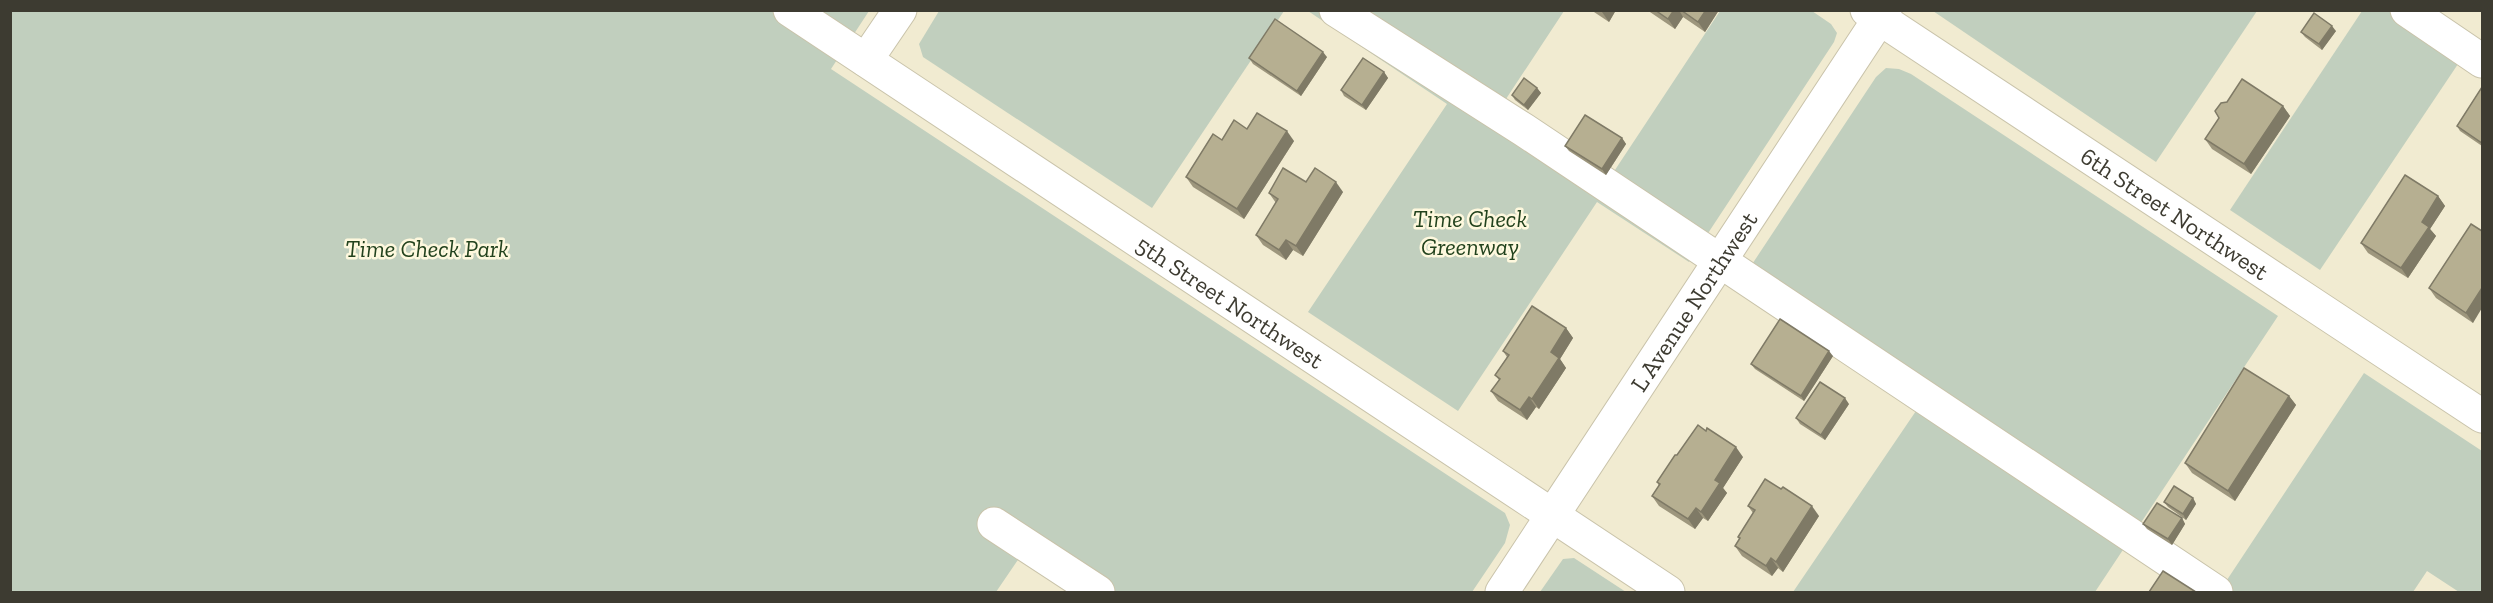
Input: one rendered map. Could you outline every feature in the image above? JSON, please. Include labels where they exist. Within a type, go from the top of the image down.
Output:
[{"type":"street","name":"5th Street Northwest","points":[[790,10],[1668,592]]},
{"type":"street","points":[[866,60],[900,10]]},
{"type":"street","points":[[1336,10],[1524,130],[2216,592]]},
{"type":"street","points":[[2407,10],[2482,61]]},
{"type":"street","name":"L Avenue Northwest","points":[[1502,592],[1721,262],[1877,13]]},
{"type":"street","name":"6th Street Northwest","points":[[1877,13],[2482,416]]},
{"type":"street","points":[[994,524],[1098,592]]},
{"type":"green space","name":"Time Check Park","points":[[10,11],[869,11],[831,69],[1505,513],[1510,525],[1505,543],[1472,592],[1081,592],[1022,554],[996,592],[11,592]]},
{"type":"green space","points":[[939,11],[1284,11],[1152,208],[923,57],[919,44]]},
{"type":"green space","name":"Time Check Greenway","points":[[1308,11],[1564,11],[1502,105],[1611,176],[1720,11],[1812,11],[1831,24],[1837,33],[1834,42],[1689,262],[1597,202],[1458,411],[1308,312],[1447,104]]},
{"type":"green space","points":[[1933,11],[2257,11],[2156,162]]},
{"type":"green space","points":[[2362,11],[2418,11],[2458,64],[2320,270],[2230,210]]},
{"type":"green space","points":[[1886,68],[1899,69],[1911,74],[2278,316],[2095,592],[1793,592],[1918,408],[1737,287],[1876,77]]},
{"type":"green space","points":[[2364,373],[2482,451],[2482,592],[2459,592],[2427,571],[2413,592],[2219,592]]},
{"type":"green space","points":[[1574,558],[1626,592],[1540,592],[1563,559]]},
{"type":"building","points":[[1655,10],[1674,10],[1668,19]]},
{"type":"building","points":[[1681,10],[1706,10],[1698,22]]},
{"type":"building","points":[[2314,13],[2332,26],[2319,44],[2301,32]]},
{"type":"building","points":[[1275,19],[1323,52],[1297,91],[1249,58]]},
{"type":"building","points":[[1363,58],[1384,72],[1362,105],[1341,90]]},
{"type":"building","points":[[1524,78],[1537,88],[1524,105],[1512,95]]},
{"type":"building","points":[[2242,79],[2283,106],[2244,164],[2205,139],[2219,118],[2215,111],[2221,103],[2227,102]]},
{"type":"building","points":[[2482,87],[2482,143],[2457,126]]},
{"type":"building","points":[[1257,113],[1287,131],[1237,209],[1186,177],[1213,134],[1222,140],[1234,120],[1247,129]]},
{"type":"building","points":[[1585,115],[1622,138],[1602,169],[1565,146]]},
{"type":"building","points":[[1283,168],[1306,182],[1315,168],[1336,182],[1296,246],[1286,240],[1279,250],[1256,235],[1278,199],[1269,193]]},
{"type":"building","points":[[2405,175],[2438,196],[2422,222],[2429,227],[2401,268],[2361,243]]},
{"type":"building","points":[[2471,224],[2482,231],[2482,288],[2466,313],[2429,288]]},
{"type":"building","points":[[1532,306],[1566,328],[1551,352],[1559,358],[1532,399],[1529,397],[1520,410],[1491,391],[1500,379],[1495,375],[1509,355],[1503,351]]},
{"type":"building","points":[[1780,319],[1829,351],[1801,396],[1751,364]]},
{"type":"building","points":[[2244,368],[2289,396],[2228,491],[2185,463]]},
{"type":"building","points":[[1820,382],[1845,398],[1821,435],[1796,418]]},
{"type":"building","points":[[1698,425],[1706,431],[1707,428],[1736,447],[1715,480],[1720,483],[1701,512],[1696,508],[1688,519],[1652,496],[1660,484],[1657,482]]},
{"type":"building","points":[[1765,479],[1781,489],[1783,487],[1812,506],[1776,562],[1771,558],[1766,566],[1735,546],[1755,510],[1748,506]]},
{"type":"building","points":[[2174,486],[2193,498],[2183,514],[2164,502]]},
{"type":"building","points":[[2157,503],[2182,518],[2168,539],[2143,524]]},
{"type":"building","points":[[2163,571],[2196,592],[2149,592]]}]
